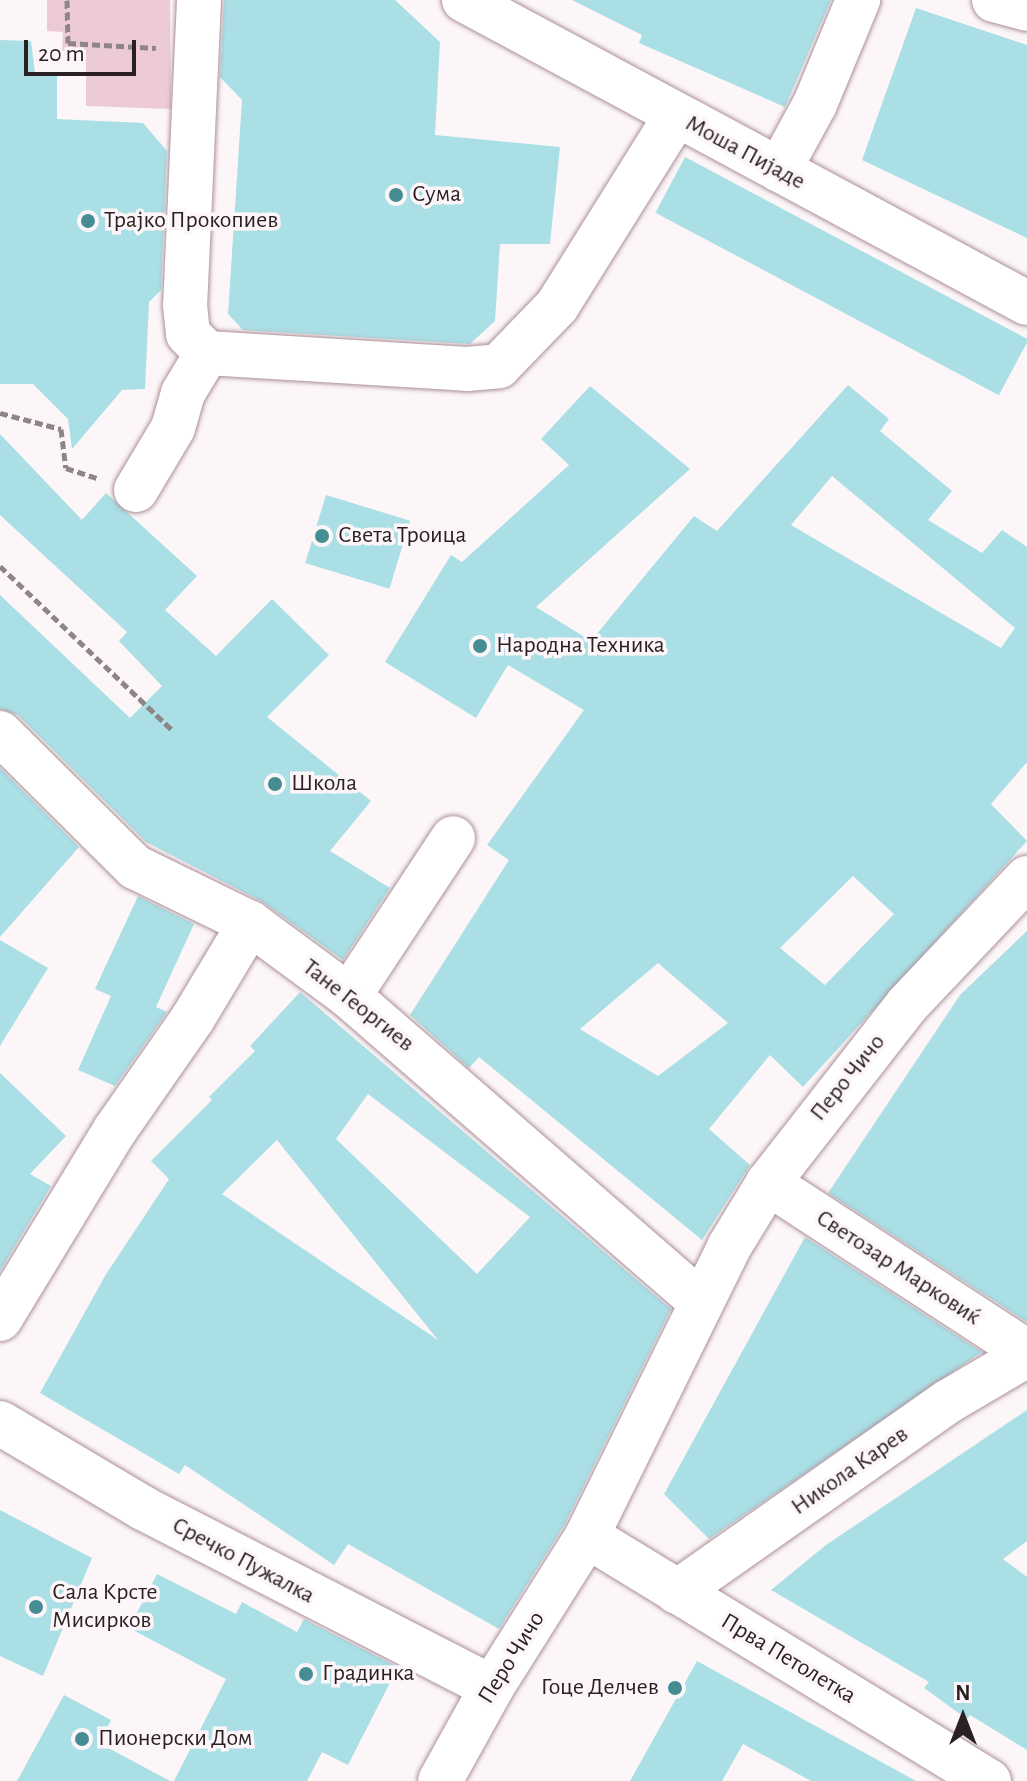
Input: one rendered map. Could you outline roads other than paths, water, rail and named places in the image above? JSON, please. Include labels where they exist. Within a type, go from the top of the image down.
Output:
[{"type":"street","points":[[199,0],[185,305],[188,334],[207,353],[467,369],[499,366],[557,306],[675,117]]},
{"type":"street","name":"Моша Пијаде","points":[[464,0],[675,117],[1027,303]]},
{"type":"street","points":[[779,170],[815,104],[858,0]]},
{"type":"street","points":[[994,0],[1027,9]]},
{"type":"street","points":[[136,490],[173,428],[183,393],[207,353]]},
{"type":"street","name":"Тане Георгиев","points":[[0,733],[135,867],[250,923],[349,996],[701,1302]]},
{"type":"street","points":[[349,996],[453,838]]},
{"type":"street","name":"Перо Чичо","points":[[440,1781],[492,1687],[587,1536],[701,1302],[768,1183],[907,1005],[1027,878]]},
{"type":"street","points":[[0,1319],[115,1130],[193,1018],[250,923]]},
{"type":"street","name":"Светозар Марковиќ","points":[[768,1183],[1027,1354]]},
{"type":"street","name":"Никола Карев","points":[[677,1592],[949,1401],[1027,1354]]},
{"type":"street","name":"Сречко Пужалка","points":[[0,1423],[143,1508],[492,1687]]},
{"type":"street","name":"Прва Петолетка","points":[[587,1536],[989,1781]]},
{"type":"place","name":"Сума","points":[[396,195]]},
{"type":"place","name":"Трајко Прокопиев","points":[[88,221]]},
{"type":"place","name":"Света Троица","points":[[322,536]]},
{"type":"place","name":"Народна Техника","points":[[480,646]]},
{"type":"place","name":"Школа","points":[[275,784]]},
{"type":"place","name":"Сала Крсте Мисирков","points":[[36,1607]]},
{"type":"place","name":"Градинка","points":[[306,1674]]},
{"type":"place","name":"Гоце Делчев","points":[[675,1688]]},
{"type":"place","name":"Пионерски Дом","points":[[82,1739]]}]
